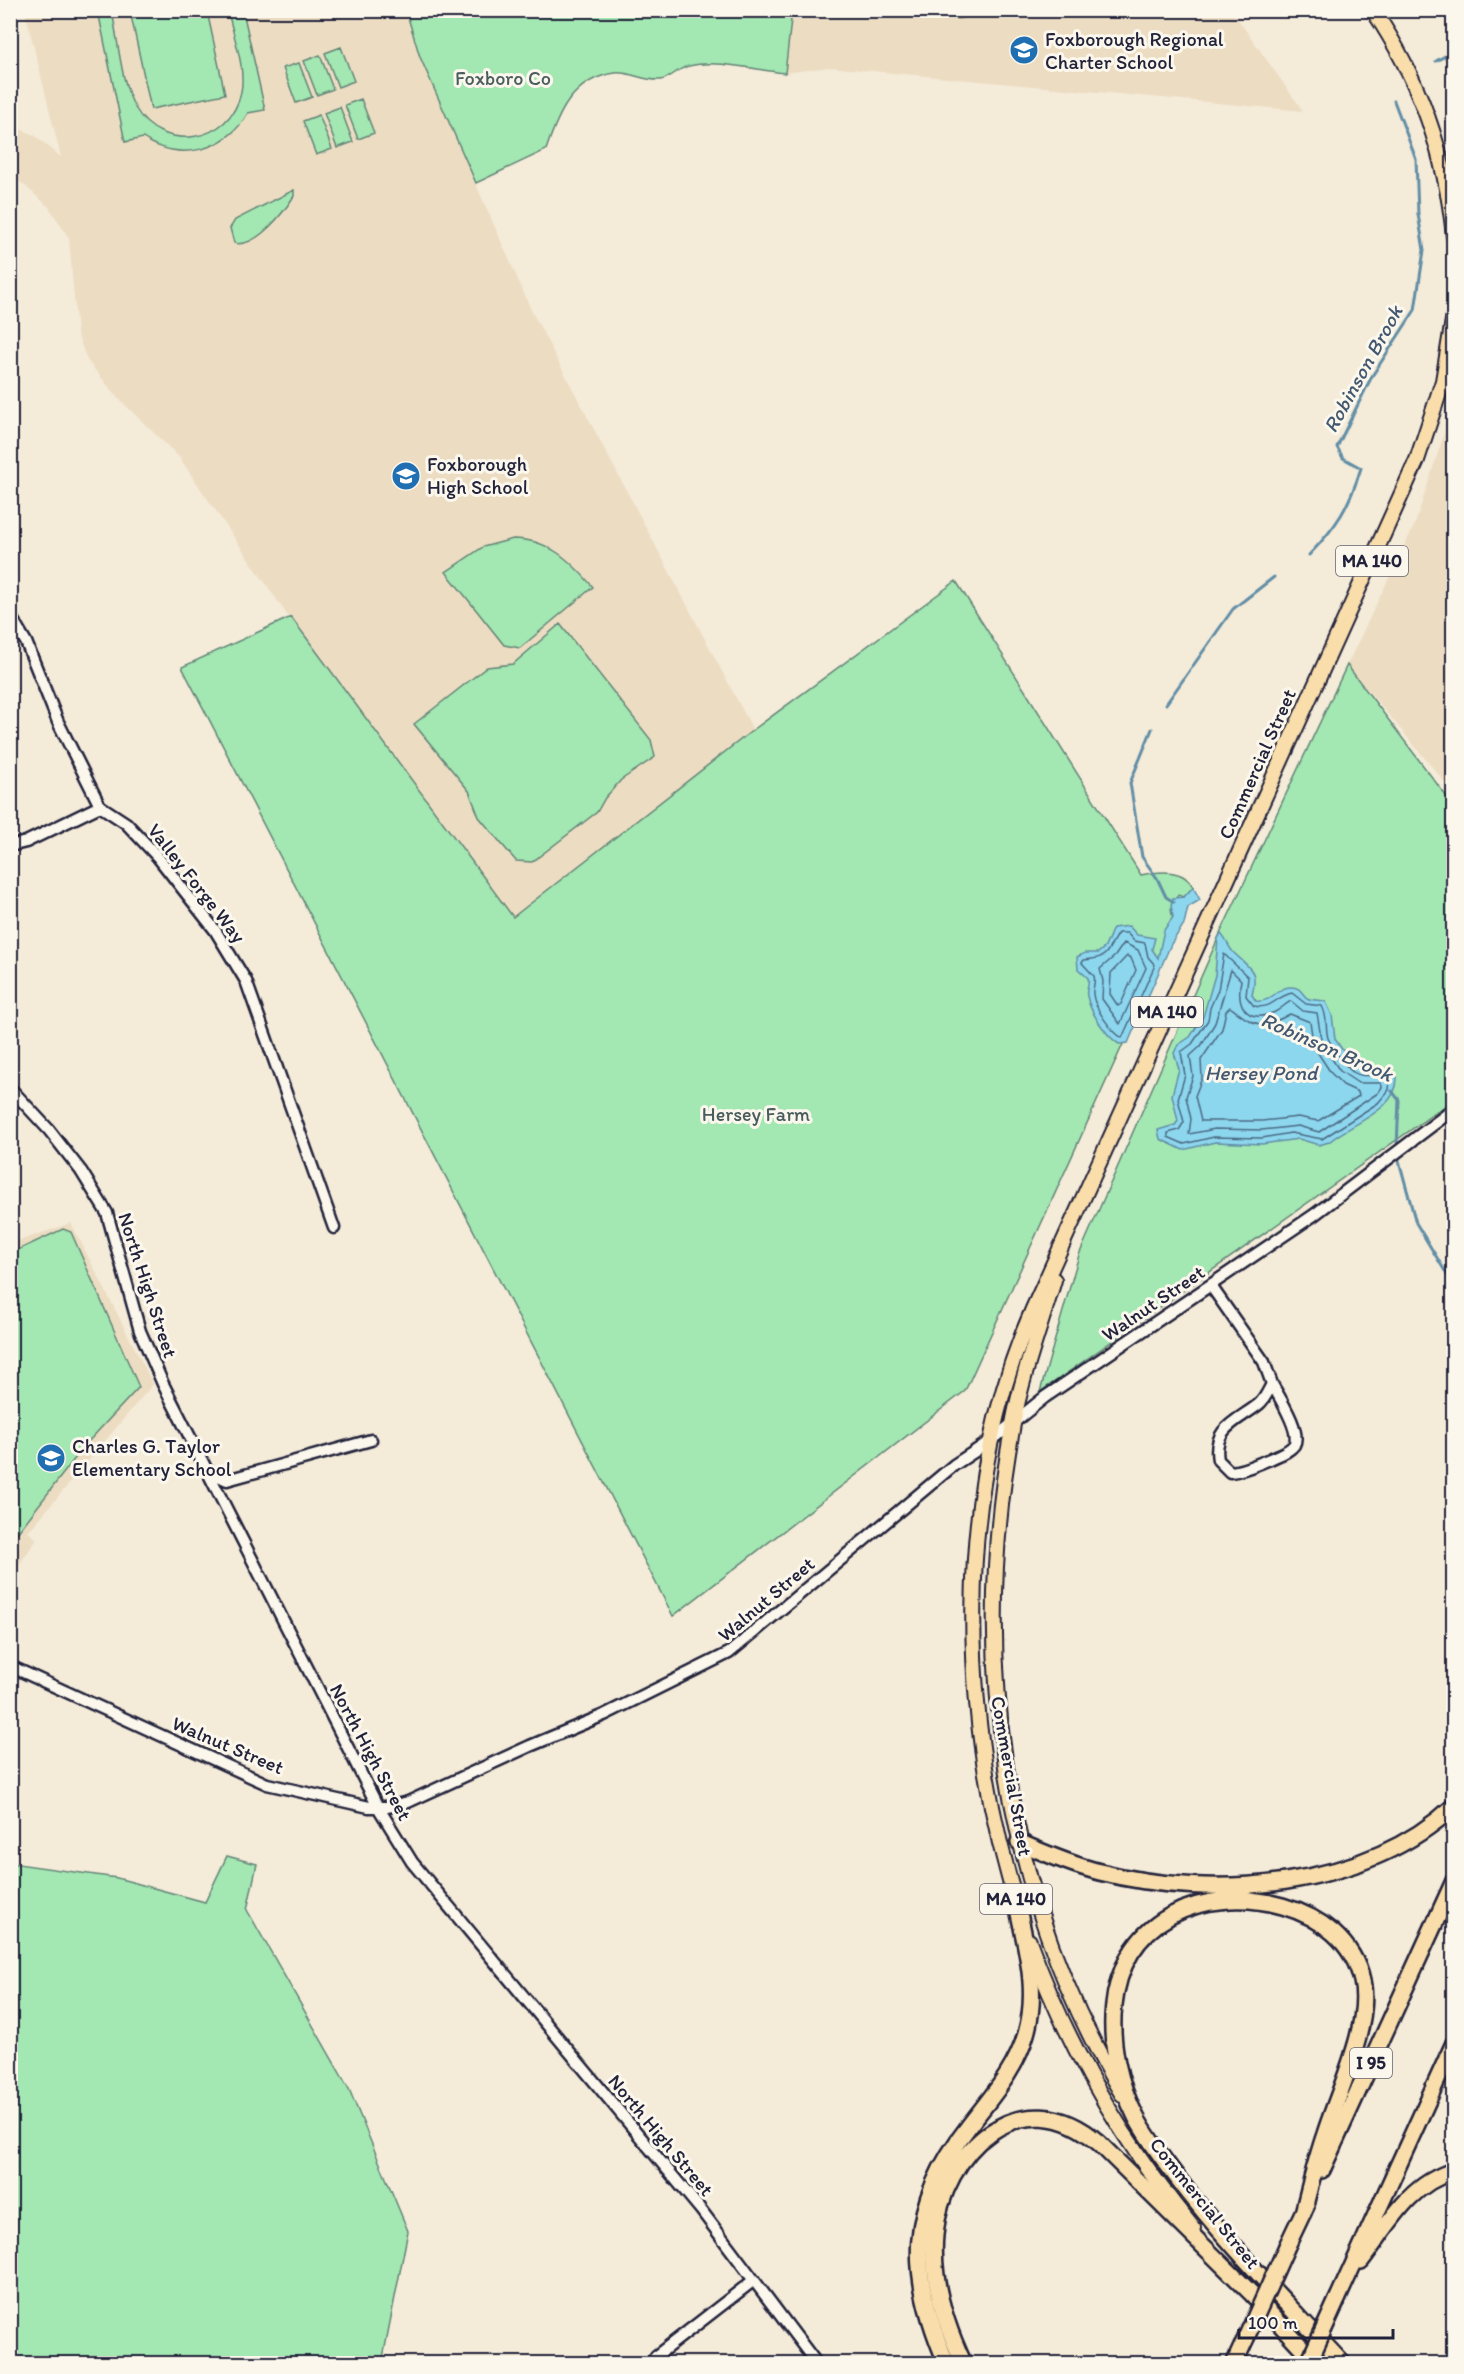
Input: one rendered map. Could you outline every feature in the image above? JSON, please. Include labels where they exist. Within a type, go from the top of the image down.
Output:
[{"type":"highway","points":[[1019,1842],[1076,1865],[1120,1876],[1190,1885],[1248,1884],[1310,1875],[1373,1857],[1419,1834],[1454,1806]]},
{"type":"highway","name":"I 95","points":[[1234,2364],[1454,1881]]},
{"type":"highway","points":[[1136,2117],[1117,2063],[1113,2012],[1121,1973],[1144,1937],[1176,1912],[1221,1901],[1269,1903],[1313,1920],[1337,1937],[1353,1958],[1363,1982],[1364,2007],[1303,2213]]},
{"type":"highway","points":[[947,2364],[930,2318],[922,2282],[920,2257],[922,2219],[929,2191],[943,2162],[1007,2077],[1024,2040],[1031,2012],[1032,1984],[1017,1904]]},
{"type":"highway","points":[[1308,2364],[1454,2043]]},
{"type":"highway","name":"Commercial Street","points":[[1136,2117],[1173,2172],[1214,2223],[1343,2364]]},
{"type":"highway","points":[[964,2364],[948,2323],[938,2286],[934,2252],[938,2214],[949,2184],[968,2152],[988,2133],[1017,2120],[1051,2119],[1075,2126],[1090,2135],[1252,2294]]},
{"type":"highway","points":[[1344,2283],[1408,2198],[1431,2180],[1454,2171]]},
{"type":"highway","name":"Commercial Street","points":[[1252,2294],[1317,2364]]},
{"type":"main road","points":[[1373,10],[1403,58],[1423,104],[1437,145],[1452,208],[1454,237]]},
{"type":"main road","name":"Commercial Street","points":[[1252,2294],[1175,2205],[1110,2111],[1058,2011],[1017,1904],[990,1794],[976,1680],[974,1605],[977,1548],[992,1440],[1024,1329],[1413,470],[1439,397],[1449,354],[1454,314]]},
{"type":"main road","name":"Commercial Street","points":[[1072,1224],[1023,1379],[1013,1423],[997,1562],[994,1656],[1002,1749],[1019,1842],[1037,1905],[1059,1967],[1094,2043],[1136,2117]]},
{"type":"street","name":"Valley Forge Way","points":[[10,615],[26,642],[58,722],[100,806],[126,824],[157,856],[215,930],[246,981],[334,1228]]},
{"type":"street","points":[[10,846],[26,842],[100,806]]},
{"type":"street","name":"North High Street","points":[[10,1088],[49,1130],[81,1171],[107,1213],[140,1331],[206,1470],[378,1807],[412,1862],[701,2210],[817,2364]]},
{"type":"street","name":"Walnut Street","points":[[10,1666],[267,1784],[378,1807],[419,1798],[530,1746],[604,1715],[722,1658],[954,1465],[992,1440],[1045,1397],[1314,1215],[1454,1109]]},
{"type":"street","points":[[1211,1286],[1258,1353],[1297,1435],[1295,1443],[1288,1450],[1240,1471],[1230,1472],[1218,1460],[1218,1438],[1230,1422],[1261,1403],[1272,1384]]},
{"type":"street","points":[[206,1470],[227,1480],[371,1440]]},
{"type":"street","points":[[651,2364],[656,2356],[754,2280]]},
{"type":"shaded area","name":"Foxborough High School","points":[[25,11],[406,11],[420,57],[533,314],[753,730],[513,918],[334,683],[179,457],[117,397],[87,360],[77,333],[69,238],[49,207],[11,176],[11,125],[34,135],[61,157]]},
{"type":"shaded area","name":"Foxborough Regional Charter School","points":[[792,11],[1232,11],[1303,111],[829,67],[785,73]]},
{"type":"shaded area","points":[[1453,406],[1454,792],[1347,665],[1415,524]]},
{"type":"shaded area","name":"Charles G. Taylor Elementary School","points":[[71,1223],[153,1384],[28,1532],[37,1539],[18,1566],[10,1564],[10,1244]]},
{"type":"green space","name":"Foxboro Co","points":[[406,10],[792,11],[785,73],[737,66],[700,64],[685,67],[668,78],[660,80],[620,73],[600,77],[588,82],[569,100],[546,150],[476,183],[420,57]]},
{"type":"green space","points":[[98,11],[112,11],[123,75],[136,109],[147,123],[162,132],[178,137],[194,137],[210,132],[224,123],[235,109],[241,92],[242,72],[228,11],[243,11],[265,110],[248,113],[228,136],[201,149],[172,150],[157,146],[143,138],[125,142]]},
{"type":"green space","points":[[130,11],[207,11],[225,94],[151,109]]},
{"type":"green space","points":[[939,11],[979,11],[969,16],[954,18]]},
{"type":"green space","points":[[341,47],[354,81],[338,87],[325,53]]},
{"type":"green space","points":[[320,55],[333,89],[317,95],[304,61]]},
{"type":"green space","points":[[299,63],[312,97],[296,103],[283,68]]},
{"type":"green space","points":[[361,99],[374,133],[358,139],[345,105]]},
{"type":"green space","points":[[340,107],[353,142],[337,148],[324,113]]},
{"type":"green space","points":[[319,115],[332,149],[316,155],[303,121]]},
{"type":"green space","points":[[294,190],[294,196],[268,228],[251,240],[234,243],[230,228],[235,220]]},
{"type":"green space","points":[[513,539],[538,543],[558,553],[568,560],[593,587],[520,648],[504,645],[446,572],[483,547]]},
{"type":"green space","name":"Hersey Farm","points":[[956,581],[1141,875],[1170,872],[1183,877],[1193,887],[1184,897],[1178,895],[1171,909],[1175,930],[965,1391],[673,1616],[182,667],[291,617],[513,917],[753,730]]},
{"type":"green space","points":[[560,624],[651,740],[655,757],[621,780],[605,798],[597,812],[532,862],[516,861],[479,817],[469,791],[414,724],[487,667],[513,664]]},
{"type":"green space","points":[[1347,665],[1453,805],[1453,1100],[1040,1392],[1079,1255],[1219,936]]},
{"type":"green space","name":"Charles G. Taylor Elementary School","points":[[63,1229],[71,1232],[139,1387],[86,1444],[11,1541],[11,1253]]},
{"type":"green space","points":[[227,1856],[257,1864],[247,1910],[349,2089],[408,2231],[382,2363],[11,2363],[11,1863],[117,1878],[205,1902]]},
{"type":"water","points":[[1193,887],[1200,900],[1188,907],[1184,924],[1171,944],[1128,1043],[1119,1044],[1104,1030],[1091,1009],[1087,994],[1088,978],[1078,969],[1077,957],[1085,953],[1098,953],[1105,947],[1113,928],[1129,926],[1137,935],[1155,938],[1152,949],[1158,958],[1164,930],[1173,917],[1171,905],[1173,898],[1184,897]]},
{"type":"water","name":"Hersey Pond","points":[[1221,934],[1233,952],[1252,972],[1254,981],[1252,995],[1256,1001],[1267,1000],[1282,989],[1294,987],[1309,999],[1326,1002],[1332,1015],[1335,1039],[1350,1061],[1363,1070],[1389,1069],[1397,1077],[1390,1099],[1382,1107],[1329,1142],[1319,1145],[1299,1139],[1262,1144],[1215,1142],[1183,1150],[1160,1139],[1158,1130],[1175,1125],[1178,1121],[1172,1095],[1179,1069],[1174,1053],[1178,1045],[1190,1037],[1203,1017],[1215,975],[1218,938]]},
{"type":"waterway","name":"Robinson Brook","points":[[1436,61],[1454,51]]},
{"type":"waterway","name":"Robinson Brook","points":[[1309,555],[1341,515],[1352,494],[1361,468],[1343,458],[1337,447],[1372,376],[1415,310],[1424,250],[1418,214],[1416,159],[1394,101]]},
{"type":"waterway","name":"Robinson Brook","points":[[1166,704],[1233,609],[1274,577]]},
{"type":"waterway","name":"Robinson Brook","points":[[1152,729],[1130,783],[1142,857],[1157,878],[1166,897],[1174,902]]},
{"type":"waterway","name":"Robinson Brook","points":[[1392,1091],[1399,1100],[1397,1147]]},
{"type":"waterway","name":"Robinson Brook","points":[[1398,1157],[1416,1223],[1454,1286]]},
{"type":"place","name":"Foxborough Regional Charter School","points":[[1024,50]]},
{"type":"place","name":"Foxborough High School","points":[[406,476]]},
{"type":"place","name":"Charles G. Taylor Elementary School","points":[[51,1458]]}]
